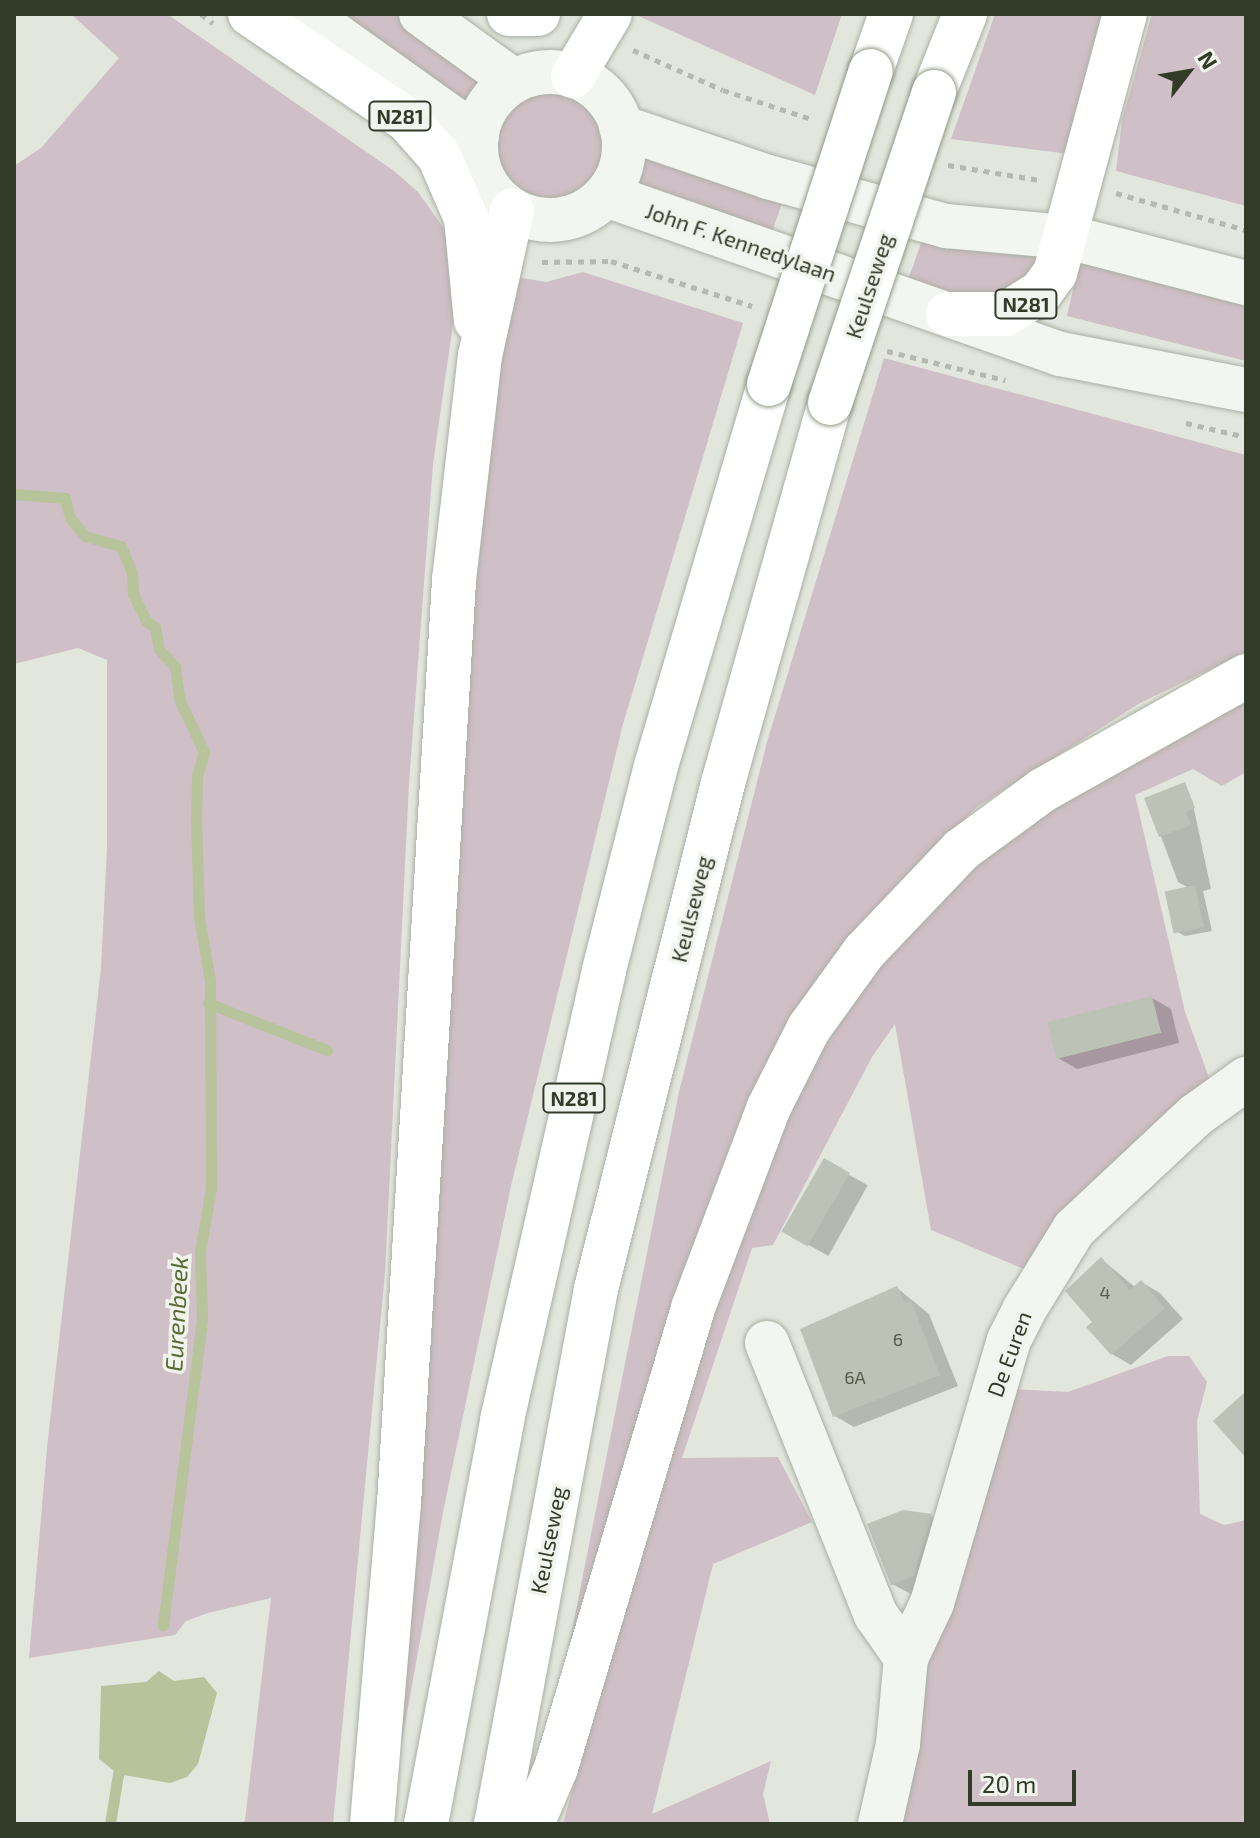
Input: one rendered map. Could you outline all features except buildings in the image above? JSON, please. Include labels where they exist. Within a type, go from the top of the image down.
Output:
[{"type":"highway","name":"N281","points":[[250,14],[407,120],[439,156],[466,218],[480,356]]},
{"type":"highway","points":[[509,14],[538,14]]},
{"type":"highway","points":[[573,76],[610,14]]},
{"type":"highway","name":"N281","points":[[426,1824],[502,1420],[604,970],[660,751],[769,384],[891,14]]},
{"type":"highway","name":"Keulseweg","points":[[496,1824],[596,1289],[723,783],[830,403],[934,92],[965,14]]},
{"type":"highway","name":"N281","points":[[948,314],[984,317],[1019,309],[1049,283],[1068,237],[1125,14]]},
{"type":"highway","name":"N281","points":[[372,1824],[399,1504],[454,580],[480,356],[512,210]]},
{"type":"highway","points":[[532,1824],[556,1768],[693,1308],[768,1109],[809,1028],[864,952],[961,850],[1043,790],[1246,676]]},
{"type":"street","points":[[306,14],[477,136]]},
{"type":"street","points":[[421,14],[514,81]]},
{"type":"street","points":[[539,72],[573,76],[606,98],[621,127],[623,153],[606,195],[594,206],[560,220],[512,210],[482,175],[477,136],[489,104],[514,81],[539,72]]},
{"type":"street","points":[[621,127],[768,177],[946,226],[1068,237],[1246,283]]},
{"type":"street","name":"John F. Kennedylaan","points":[[606,195],[1061,354],[1246,390]]},
{"type":"street","name":"De Euren","points":[[880,1824],[898,1744],[906,1658],[932,1603],[1009,1340],[1042,1276],[1074,1229],[1196,1115],[1246,1079]]},
{"type":"street","points":[[767,1343],[876,1615],[906,1658]]},
{"type":"shaded area","points":[[71,14],[167,14],[394,171],[418,192],[450,237],[457,296],[433,464],[409,783],[385,1273],[333,1824],[237,1824],[245,1821],[271,1598],[186,1621],[175,1635],[29,1658],[47,1448],[101,968],[107,848],[107,660],[78,648],[14,664],[14,166],[41,148],[119,58]]},
{"type":"shaded area","points":[[329,14],[407,14],[490,80],[471,111]]},
{"type":"shaded area","points":[[634,14],[842,14],[815,95]]},
{"type":"shaded area","points":[[995,14],[1104,14],[1069,154],[951,139]]},
{"type":"shaded area","points":[[1152,14],[1246,14],[1246,206],[1116,171],[1122,120]]},
{"type":"shaded area","points":[[550,89],[571,93],[589,105],[601,123],[605,144],[601,165],[589,183],[571,195],[550,199],[529,195],[511,183],[499,165],[495,144],[499,123],[511,105],[529,93]]},
{"type":"shaded area","points":[[637,145],[785,196],[771,236],[623,185]]},
{"type":"shaded area","points":[[925,232],[1048,250],[1023,284],[979,302],[908,280]]},
{"type":"shaded area","points":[[1080,258],[1246,306],[1246,361],[1067,316]]},
{"type":"shaded area","points":[[583,272],[743,323],[623,724],[511,1186],[444,1507],[387,1824],[481,449],[516,277],[546,282]]},
{"type":"shaded area","points":[[884,358],[1246,455],[1246,652],[1140,703],[977,807],[909,875],[839,960],[556,1711],[679,1092],[767,742]]},
{"type":"shaded area","points":[[1246,694],[1246,772],[1222,786],[1193,769],[1135,795],[1185,1012],[1211,1083],[1024,1269],[931,1230],[895,1024],[872,1057],[773,1245],[752,1248],[682,1458],[778,1457],[812,1522],[713,1564],[652,1814],[771,1761],[763,1794],[770,1824],[563,1824],[633,1563],[763,1161],[819,1054],[881,965],[975,866],[1029,820]]},
{"type":"shaded area","points":[[1168,1356],[1189,1356],[1207,1382],[1197,1421],[1200,1514],[1224,1525],[1246,1520],[1246,1824],[886,1824],[992,1388],[1068,1392]]},
{"type":"shaded area","points":[[159,1671],[174,1681],[204,1677],[217,1693],[198,1764],[187,1777],[170,1783],[118,1774],[99,1759],[101,1686],[146,1682]]},
{"type":"waterway","name":"Eurenbeek","points":[[14,494],[65,498],[70,518],[85,536],[121,546],[132,573],[133,594],[146,621],[155,627],[159,649],[175,667],[180,701],[204,752],[197,776],[196,820],[199,917],[210,981],[211,1188],[200,1252],[202,1320],[163,1626]]},
{"type":"waterway","name":"Eurenbeek","points":[[208,1003],[327,1050]]},
{"type":"waterway","name":"Eurenbeek","points":[[110,1824],[118,1774],[125,1763]]}]
